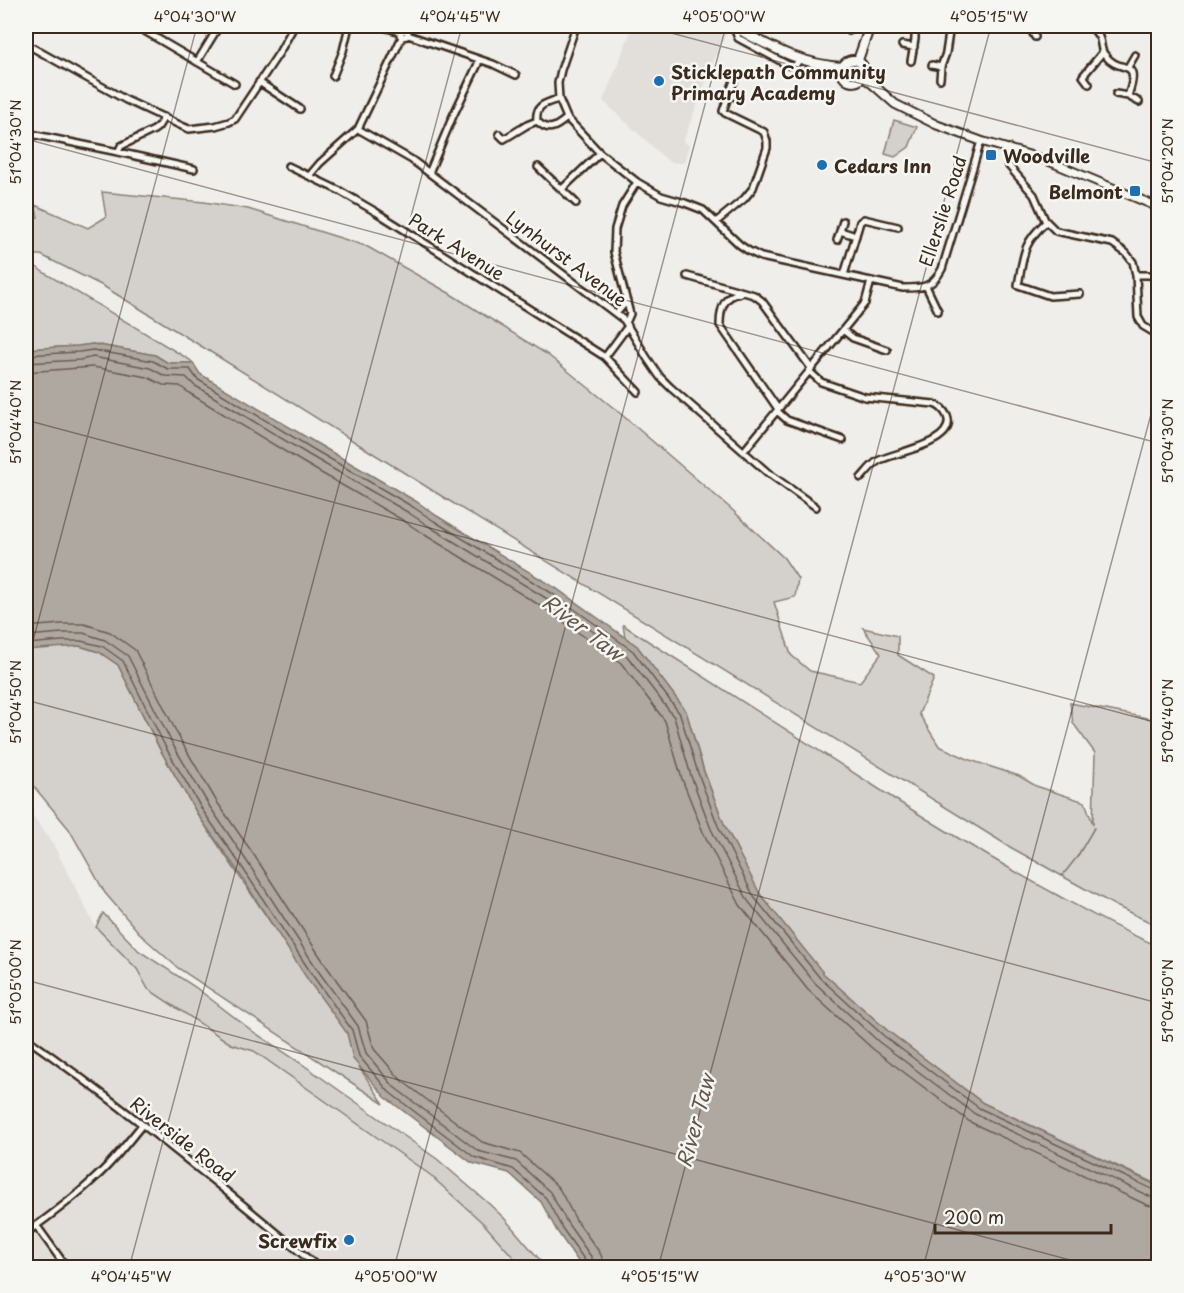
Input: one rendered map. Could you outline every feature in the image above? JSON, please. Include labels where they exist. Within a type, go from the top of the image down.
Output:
[{"type":"main road","points":[[732,26],[799,60],[821,66],[842,67],[849,60],[858,60]]},
{"type":"main road","points":[[858,60],[870,26]]},
{"type":"main road","points":[[842,67],[843,76],[850,81],[856,81],[864,73],[863,66],[858,60]]},
{"type":"main road","points":[[862,77],[870,81],[895,104],[937,125],[1046,160],[1158,207]]},
{"type":"street","points":[[136,26],[235,84]]},
{"type":"street","points":[[197,62],[219,26]]},
{"type":"street","points":[[26,44],[126,100],[189,129],[214,126],[235,119],[294,26]]},
{"type":"street","points":[[333,76],[343,51],[349,26]]},
{"type":"street","points":[[380,26],[405,32],[493,64],[516,75]]},
{"type":"street","points":[[576,26],[561,70],[558,83],[559,99],[567,118],[600,153],[637,182],[622,206],[615,229],[614,252],[630,314],[627,324],[605,357]]},
{"type":"street","points":[[911,61],[915,26]]},
{"type":"street","points":[[940,79],[950,26]]},
{"type":"street","points":[[1012,28],[1019,26]]},
{"type":"street","points":[[1029,26],[1035,37]]},
{"type":"street","points":[[1090,26],[1099,36],[1102,53],[1108,59],[1132,71],[1134,76],[1128,96]]},
{"type":"street","points":[[309,176],[320,162],[358,129],[405,32]]},
{"type":"street","points":[[902,45],[914,46]]},
{"type":"street","points":[[1083,76],[1102,53]]},
{"type":"street","points":[[1128,67],[1135,55]]},
{"type":"street","points":[[429,173],[478,64],[478,59]]},
{"type":"street","points":[[932,65],[941,67]]},
{"type":"street","points":[[1074,74],[1083,76],[1089,84]]},
{"type":"street","points":[[716,222],[744,200],[753,188],[767,148],[764,132],[723,111],[734,81]]},
{"type":"street","points":[[259,82],[300,110]]},
{"type":"street","points":[[729,94],[738,98]]},
{"type":"street","points":[[1116,94],[1128,96],[1139,102]]},
{"type":"street","points":[[537,122],[537,111],[540,106],[559,99]]},
{"type":"street","points":[[118,152],[121,146],[158,128],[164,117]]},
{"type":"street","points":[[499,134],[504,139],[526,125],[537,122],[546,128],[552,128],[567,118]]},
{"type":"street","name":"Lynhurst Avenue","points":[[358,129],[412,160],[616,314],[627,324],[647,358],[670,387],[767,472],[816,507]]},
{"type":"street","points":[[26,133],[194,169]]},
{"type":"street","name":"Ellerslie Road","points":[[637,182],[661,196],[703,210],[749,251],[760,257],[903,288],[920,288],[937,278],[942,269],[981,141]]},
{"type":"street","points":[[1009,148],[1007,160],[1009,166],[1034,195],[1047,222],[1056,231],[1112,243],[1134,262],[1138,317],[1143,326],[1158,335]]},
{"type":"street","points":[[562,189],[600,153]]},
{"type":"street","name":"Park Avenue","points":[[288,166],[376,212],[605,357],[638,392]]},
{"type":"street","points":[[538,166],[576,203]]},
{"type":"street","name":"Ellerslie Road","points":[[856,236],[860,222],[864,219],[898,227]]},
{"type":"street","points":[[837,240],[843,221]]},
{"type":"street","points":[[1047,222],[1035,232],[1028,242],[1018,285],[1050,296],[1080,294]]},
{"type":"street","points":[[840,231],[856,236],[844,275]]},
{"type":"street","points":[[1136,275],[1158,278]]},
{"type":"street","points":[[687,276],[753,295],[762,301],[810,370],[821,382],[865,397],[934,404],[943,409],[949,423],[945,433],[939,438],[876,462],[861,478]]},
{"type":"street","points":[[744,451],[865,303],[871,281]]},
{"type":"street","name":"Ellerslie Road","points":[[926,286],[938,311]]},
{"type":"street","points":[[745,293],[732,294],[724,301],[720,312],[720,325],[787,420],[843,440]]},
{"type":"street","points":[[616,314],[627,301]]},
{"type":"street","points":[[843,330],[853,338],[887,350]]},
{"type":"street","name":"Riverside Road","points":[[26,1038],[142,1125],[260,1218],[319,1268]]},
{"type":"street","points":[[26,1233],[96,1177],[142,1125]]},
{"type":"street","points":[[36,1225],[67,1268]]},
{"type":"shaded area","name":"Sticklepath Community Primary Academy","points":[[633,26],[720,26],[728,30],[714,60],[683,142],[689,145],[684,163],[669,162],[603,101]]},
{"type":"shaded area","points":[[894,120],[917,127],[909,147],[895,157],[885,154]]},
{"type":"shaded area","points":[[102,192],[204,202],[248,209],[366,246],[449,293],[548,355],[729,507],[784,558],[798,579],[795,597],[774,602],[791,655],[810,671],[860,682],[881,654],[863,628],[898,636],[898,655],[934,678],[919,714],[939,746],[970,760],[1019,776],[1036,786],[1085,802],[1093,824],[1095,753],[1073,723],[1070,703],[1158,720],[1158,926],[1116,906],[1010,847],[103,286],[41,255],[26,255],[26,218],[38,217],[35,205],[88,228],[106,217]]},
{"type":"shaded area","points":[[26,259],[43,272],[193,363],[168,363],[155,355],[93,344],[26,349]]},
{"type":"shaded area","points":[[623,625],[956,837],[1094,915],[1158,946],[1158,1185],[983,1103],[888,1031],[825,975],[886,1031],[981,1104],[1158,1187],[1158,1267],[765,1267],[739,853],[724,824],[704,771],[686,711],[637,646],[625,637]]},
{"type":"shaded area","points":[[79,646],[99,652],[118,665],[159,748],[198,815],[348,1037],[362,1038],[359,1021],[377,1036],[484,1098],[533,1138],[569,1193],[589,1214],[623,1267],[588,1267],[561,1230],[544,1197],[509,1168],[474,1158],[359,1067],[384,1104],[178,968],[142,936],[105,893],[69,829],[26,777],[26,649]]},
{"type":"shaded area","points":[[26,808],[53,844],[96,928],[137,969],[429,1174],[484,1224],[522,1267],[26,1267]]},
{"type":"shaded area","points":[[103,913],[139,951],[195,987],[255,1033],[437,1159],[504,1218],[546,1267],[522,1267],[484,1224],[429,1174],[254,1051],[231,1044],[148,989],[137,969],[96,927]]},
{"type":"water","name":"River Taw","points":[[93,344],[155,355],[168,363],[193,363],[200,374],[417,502],[557,589],[637,646],[686,711],[704,772],[724,824],[760,894],[824,974],[888,1031],[983,1103],[1158,1186],[1158,1267],[582,1267],[557,1231],[541,1202],[509,1173],[472,1163],[385,1097],[353,1059],[347,1033],[308,980],[235,867],[198,815],[161,751],[118,665],[99,652],[80,646],[26,650],[26,349]]},
{"type":"waterway","points":[[1062,876],[1077,857],[1094,828]]},
{"type":"place","name":"Sticklepath Community Primary Academy","points":[[659,81]]},
{"type":"place","name":"Woodville","points":[[991,155]]},
{"type":"place","name":"Cedars Inn","points":[[822,165]]},
{"type":"place","name":"Belmont","points":[[1135,191]]},
{"type":"place","name":"Screwfix","points":[[349,1240]]}]
